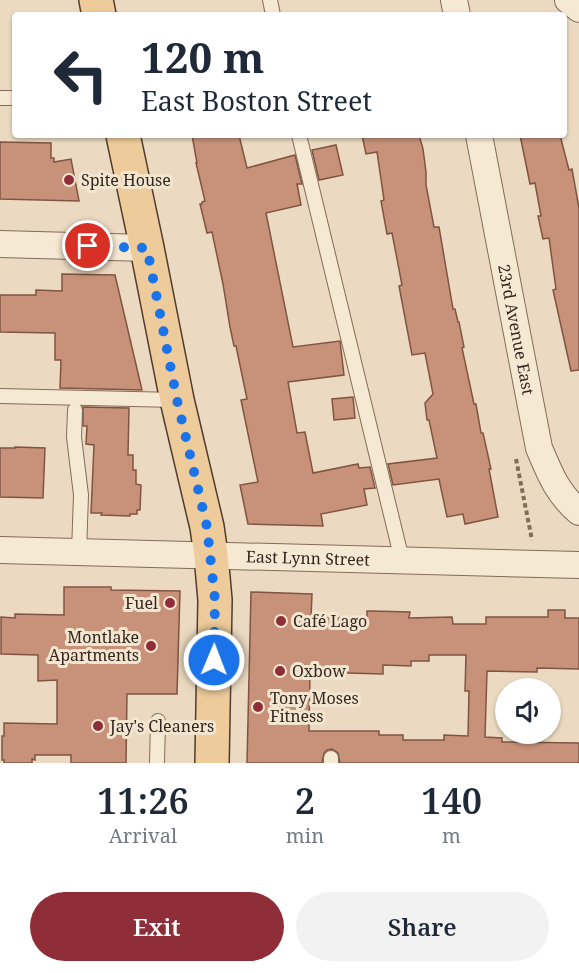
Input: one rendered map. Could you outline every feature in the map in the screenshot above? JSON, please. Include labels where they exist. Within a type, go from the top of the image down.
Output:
[{"type":"main road","points":[[124,138],[177,400],[207,527],[211,555],[215,600],[212,763]]},
{"type":"street","points":[[568,0],[579,9]]},
{"type":"street","name":"23rd Avenue East","points":[[480,138],[539,448],[551,477],[566,500],[579,512]]},
{"type":"street","points":[[0,244],[147,248]]},
{"type":"street","name":"East Lynn Street","points":[[0,550],[579,566]]},
{"type":"lane","points":[[300,138],[402,560]]},
{"type":"lane","points":[[0,396],[177,400]]},
{"type":"lane","points":[[75,410],[74,437],[81,495],[80,552]]},
{"type":"lane","points":[[158,721],[158,763]]},
{"type":"path","points":[[514,454],[532,540]]},
{"type":"building","points":[[193,138],[240,138],[247,168],[295,155],[302,184],[297,184],[301,205],[266,213],[293,347],[340,341],[344,375],[288,382],[297,433],[305,432],[313,473],[358,464],[359,468],[370,467],[375,488],[364,489],[367,505],[321,514],[323,526],[248,524],[240,485],[258,482],[241,400],[247,399],[230,327],[212,232],[207,233],[200,204],[205,201]]},
{"type":"building","points":[[363,138],[420,138],[434,227],[439,227],[453,309],[455,309],[459,322],[474,404],[476,404],[491,469],[489,469],[498,517],[465,524],[463,514],[447,517],[439,479],[393,485],[388,464],[437,458],[425,403],[433,394],[425,353],[412,355],[392,233],[387,234],[381,201],[384,200],[377,152],[366,154]]},
{"type":"building","points":[[521,138],[561,138],[569,170],[572,169],[579,208],[579,370],[571,371],[553,290],[556,289],[549,238],[543,239],[535,183],[530,184]]},
{"type":"building","points":[[0,142],[51,143],[51,158],[54,158],[54,162],[71,159],[79,201],[0,199]]},
{"type":"building","points":[[336,145],[343,175],[319,180],[312,150]]},
{"type":"building","points":[[62,274],[115,275],[142,390],[60,388],[61,360],[55,360],[55,333],[0,332],[0,295],[36,295],[36,290],[62,291]]},
{"type":"building","points":[[353,397],[355,418],[334,420],[332,399]]},
{"type":"building","points":[[83,407],[129,408],[128,455],[133,455],[136,484],[141,485],[140,510],[137,510],[137,514],[130,514],[130,516],[91,513],[94,445],[86,444],[87,426],[83,426]]},
{"type":"building","points":[[0,448],[45,448],[43,498],[0,497]]},
{"type":"building","points":[[64,587],[180,591],[177,694],[127,694],[126,763],[71,763],[71,755],[35,755],[32,763],[4,763],[2,760],[4,723],[57,724],[57,680],[38,681],[38,655],[1,654],[1,617],[15,618],[15,614],[64,615]]},
{"type":"building","points":[[251,592],[312,594],[311,618],[367,617],[367,611],[410,612],[409,618],[452,617],[453,624],[486,624],[486,617],[548,617],[548,610],[565,610],[565,618],[579,618],[579,669],[537,668],[537,672],[487,671],[485,737],[495,738],[495,744],[579,743],[579,763],[340,763],[338,753],[332,749],[324,753],[322,763],[247,763]],"holes":[[[429,655],[466,655],[465,691],[469,691],[468,736],[444,735],[444,740],[403,740],[403,735],[379,735],[379,731],[309,731],[310,672],[383,674],[383,665],[411,666],[411,661],[429,661]]]},
{"type":"place","name":"Spite House","points":[[69,180]]},
{"type":"place","name":"Fuel","points":[[170,603]]},
{"type":"place","name":"Café Lago","points":[[281,621]]},
{"type":"place","name":"Montlake Apartments","points":[[151,646]]},
{"type":"place","name":"Oxbow","points":[[280,671]]},
{"type":"place","name":"Tony Moses Fitness","points":[[258,707]]},
{"type":"place","name":"Jay's Cleaners","points":[[98,726]]},
{"type":"route","points":[[88,246],[147,248],[177,400],[207,527],[215,600],[214,660]]}]
